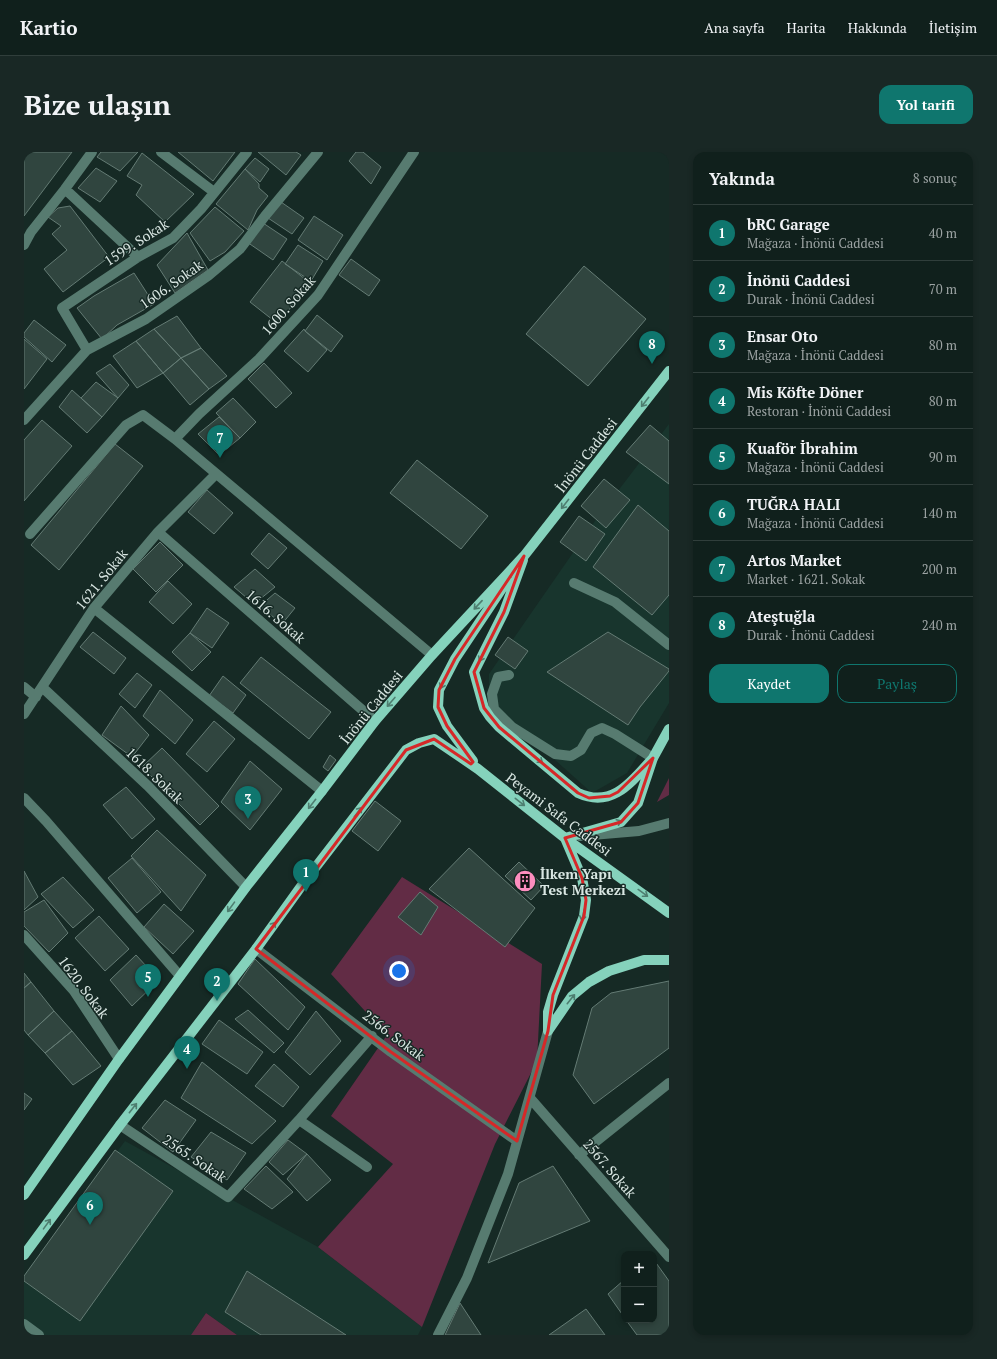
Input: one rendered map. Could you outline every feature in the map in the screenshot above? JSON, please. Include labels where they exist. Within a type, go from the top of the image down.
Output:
[{"type":"main road","name":"İnönü Caddesi","points":[[24,1195],[119,1059],[180,976],[246,887],[375,721],[432,655],[524,556],[669,371]]},
{"type":"main road","name":"İnönü Caddesi","points":[[524,556],[504,612],[474,672],[484,708],[499,727],[578,793],[589,798],[610,796],[618,792],[630,783],[653,758]]},
{"type":"main road","points":[[478,769],[447,726],[438,708],[440,690],[455,659],[524,556]]},
{"type":"main road","points":[[548,1031],[548,1012],[553,995],[584,916],[586,900],[582,878],[565,838],[621,822],[638,803],[653,758],[669,729]]},
{"type":"main road","points":[[24,1255],[120,1125],[256,949],[305,881],[406,750],[419,743],[434,738],[478,769]]},
{"type":"main road","name":"Peyami Safa Caddesi","points":[[478,769],[565,838],[667,910]]},
{"type":"main road","points":[[548,1031],[572,996],[588,982],[609,971],[644,960],[669,960]]},
{"type":"street","points":[[24,245],[30,232],[65,189],[92,152]]},
{"type":"street","points":[[161,152],[214,192]]},
{"type":"street","name":"1599. Sokak","points":[[87,350],[62,308],[138,257],[173,238],[202,209],[247,152]]},
{"type":"street","name":"1606. Sokak","points":[[24,420],[87,350],[146,319],[208,276],[240,249],[318,152]]},
{"type":"street","name":"1600. Sokak","points":[[175,439],[199,414],[259,359],[318,295],[414,152]]},
{"type":"street","points":[[65,189],[138,257]]},
{"type":"street","points":[[30,534],[126,425],[143,415],[175,439],[432,655]]},
{"type":"street","name":"1621. Sokak","points":[[24,714],[94,608],[158,532],[216,474]]},
{"type":"street","name":"1616. Sokak","points":[[158,532],[375,721]]},
{"type":"street","points":[[574,583],[614,602],[669,645]]},
{"type":"street","points":[[94,608],[322,791]]},
{"type":"street","points":[[509,675],[498,678],[492,694],[494,709],[512,727],[555,754],[571,756],[581,750],[591,733],[602,728],[615,734],[653,758]]},
{"type":"street","points":[[24,687],[36,697]]},
{"type":"street","name":"1618. Sokak","points":[[42,687],[148,786],[246,887]]},
{"type":"street","points":[[24,798],[46,821],[180,976]]},
{"type":"street","points":[[565,838],[639,831],[669,824]]},
{"type":"street","name":"1620. Sokak","points":[[24,934],[74,991],[119,1059]]},
{"type":"street","name":"2566. Sokak","points":[[256,949],[391,1052],[517,1141]]},
{"type":"street","points":[[438,1335],[468,1278],[508,1174],[548,1031]]},
{"type":"street","name":"2565. Sokak","points":[[120,1125],[228,1197],[299,1120],[372,1036]]},
{"type":"street","points":[[579,1154],[669,1083]]},
{"type":"street","name":"2567. Sokak","points":[[530,1098],[669,1257]]},
{"type":"street","points":[[299,1120],[367,1167]]},
{"type":"street","points":[[24,1324],[39,1335]]},
{"type":"highlighted area","points":[[524,556],[504,612],[474,672],[484,708],[499,727],[578,793],[589,798],[610,796],[618,792],[653,758],[638,803],[621,822],[565,838],[582,878],[586,900],[584,916],[553,995],[548,1031],[517,1141],[391,1052],[256,949],[406,750],[434,739],[471,764],[473,762],[447,726],[438,707],[439,690],[455,659]]},
{"type":"shaded area","points":[[669,424],[669,703],[627,773],[592,793],[489,701],[489,674],[595,521]]},
{"type":"shaded area","points":[[669,778],[669,795],[657,802]]},
{"type":"shaded area","points":[[402,877],[542,964],[537,1061],[495,1144],[422,1327],[318,1247],[393,1164],[331,1116],[387,1035],[331,974]]},
{"type":"shaded area","points":[[125,1141],[318,1247],[422,1327],[418,1335],[237,1335],[206,1313],[191,1335],[24,1335],[24,1278]]},
{"type":"shaded area","points":[[206,1313],[237,1335],[191,1335]]},
{"type":"building","points":[[24,152],[72,152],[24,216]]},
{"type":"building","points":[[101,152],[138,152],[120,171],[97,157]]},
{"type":"building","points":[[178,152],[235,152],[213,181]]},
{"type":"building","points":[[258,152],[296,152],[301,155],[286,175]]},
{"type":"building","points":[[356,152],[363,152],[381,167],[371,184],[349,161]]},
{"type":"building","points":[[142,153],[194,194],[165,222],[136,195],[142,185],[127,176]]},
{"type":"building","points":[[255,158],[269,169],[260,182],[245,169]]},
{"type":"building","points":[[96,168],[117,181],[100,202],[78,188]]},
{"type":"building","points":[[245,169],[259,184],[259,188],[268,196],[257,210],[248,230],[216,204]]},
{"type":"building","points":[[281,202],[304,218],[292,234],[268,218]]},
{"type":"building","points":[[70,206],[109,257],[63,292],[44,269],[67,250],[52,234],[61,226],[48,217],[58,208]]},
{"type":"building","points":[[215,207],[244,231],[225,252],[210,261],[190,233]]},
{"type":"building","points":[[314,216],[343,235],[327,260],[298,240]]},
{"type":"building","points":[[263,223],[287,239],[273,260],[247,242]]},
{"type":"building","points":[[187,233],[208,270],[175,293],[157,265]]},
{"type":"building","points":[[298,245],[323,261],[311,281],[285,264]]},
{"type":"building","points":[[351,259],[380,280],[369,296],[339,275]]},
{"type":"building","points":[[282,261],[310,283],[278,324],[250,302]]},
{"type":"building","points":[[584,266],[646,319],[588,386],[526,334]]},
{"type":"building","points":[[134,273],[154,304],[117,325],[102,339],[77,308],[94,296]]},
{"type":"building","points":[[317,315],[343,336],[331,352],[305,331]]},
{"type":"building","points":[[177,316],[201,348],[181,358],[154,329]]},
{"type":"building","points":[[34,320],[66,345],[52,362],[24,337],[24,333]]},
{"type":"building","points":[[154,329],[181,358],[163,373],[136,341]]},
{"type":"building","points":[[304,329],[327,350],[308,372],[284,351]]},
{"type":"building","points":[[24,339],[47,359],[24,389]]},
{"type":"building","points":[[136,341],[163,373],[137,388],[113,356]]},
{"type":"building","points":[[201,348],[227,376],[209,389],[181,358]]},
{"type":"building","points":[[181,358],[209,389],[190,405],[163,373]]},
{"type":"building","points":[[264,363],[292,393],[276,408],[248,379]]},
{"type":"building","points":[[110,364],[129,385],[118,398],[96,373]]},
{"type":"building","points":[[96,382],[118,398],[102,417],[81,398]]},
{"type":"building","points":[[72,390],[102,417],[87,433],[59,407]]},
{"type":"building","points":[[233,398],[256,422],[240,438],[216,413]]},
{"type":"building","points":[[219,417],[240,438],[219,455],[198,434]]},
{"type":"building","points":[[42,420],[72,446],[24,501],[24,440]]},
{"type":"building","points":[[650,425],[669,441],[669,484],[626,452]]},
{"type":"building","points":[[115,444],[143,466],[59,570],[31,545]]},
{"type":"building","points":[[417,460],[488,516],[461,549],[390,493]]},
{"type":"building","points":[[604,479],[630,500],[606,528],[581,506]]},
{"type":"building","points":[[207,490],[233,513],[214,534],[188,512]]},
{"type":"building","points":[[638,505],[669,531],[669,595],[652,615],[593,567]]},
{"type":"building","points":[[579,516],[605,534],[586,561],[560,542]]},
{"type":"building","points":[[269,533],[287,548],[268,569],[251,554]]},
{"type":"building","points":[[160,542],[183,565],[156,592],[133,569]]},
{"type":"building","points":[[255,569],[275,587],[254,604],[234,587]]},
{"type":"building","points":[[168,581],[192,604],[173,624],[149,602]]},
{"type":"building","points":[[275,593],[295,608],[282,624],[260,606]]},
{"type":"building","points":[[207,608],[229,623],[212,648],[190,633]]},
{"type":"building","points":[[93,632],[126,658],[114,674],[80,647]]},
{"type":"building","points":[[608,632],[669,669],[628,725],[547,672]]},
{"type":"building","points":[[190,633],[211,652],[192,671],[172,652]]},
{"type":"building","points":[[508,637],[528,651],[515,669],[495,655]]},
{"type":"building","points":[[261,657],[331,712],[309,739],[240,683]]},
{"type":"building","points":[[137,673],[152,685],[135,708],[119,694]]},
{"type":"building","points":[[223,676],[246,695],[233,713],[209,696]]},
{"type":"building","points":[[160,690],[193,720],[175,744],[143,716]]},
{"type":"building","points":[[121,706],[149,735],[132,757],[102,735]]},
{"type":"building","points":[[214,721],[235,739],[207,772],[186,754]]},
{"type":"building","points":[[162,748],[219,806],[200,825],[142,767]]},
{"type":"building","points":[[330,755],[336,760],[328,771],[323,767]]},
{"type":"building","points":[[250,761],[282,789],[250,830],[221,802]]},
{"type":"building","points":[[126,787],[155,819],[132,839],[103,805]]},
{"type":"building","points":[[375,801],[401,821],[378,851],[352,831]]},
{"type":"building","points":[[157,830],[206,875],[181,911],[131,856]]},
{"type":"building","points":[[469,848],[535,908],[505,947],[429,889]]},
{"type":"building","points":[[132,858],[161,892],[137,913],[108,878]]},
{"type":"building","name":"İlkem Yapı Test Merkezi","points":[[519,862],[544,886],[531,900],[505,876]]},
{"type":"building","points":[[24,871],[38,897],[24,910]]},
{"type":"building","points":[[63,877],[94,910],[73,928],[41,894]]},
{"type":"building","points":[[420,892],[438,907],[421,935],[398,917]]},
{"type":"building","points":[[44,900],[68,933],[49,952],[24,926],[24,912]]},
{"type":"building","points":[[164,904],[194,931],[173,954],[144,927]]},
{"type":"building","points":[[99,916],[129,949],[105,971],[75,938]]},
{"type":"building","points":[[136,955],[159,980],[132,1006],[110,980]]},
{"type":"building","points":[[255,959],[305,1007],[288,1030],[238,984]]},
{"type":"building","points":[[24,973],[31,982],[24,988]]},
{"type":"building","points":[[669,981],[669,1048],[594,1104],[573,1075],[592,1008],[611,993]]},
{"type":"building","points":[[31,982],[54,1011],[28,1035],[24,1030],[24,988]]},
{"type":"building","points":[[248,1010],[284,1043],[274,1053],[235,1019]]},
{"type":"building","points":[[54,1011],[72,1031],[45,1053],[28,1035]]},
{"type":"building","points":[[316,1011],[341,1041],[310,1075],[285,1052]]},
{"type":"building","points":[[219,1020],[263,1052],[247,1074],[202,1044]]},
{"type":"building","points":[[72,1031],[101,1066],[73,1085],[45,1053]]},
{"type":"building","points":[[202,1062],[276,1121],[252,1144],[181,1098]]},
{"type":"building","points":[[274,1064],[299,1087],[283,1107],[255,1086]]},
{"type":"building","points":[[24,1093],[32,1099],[24,1110]]},
{"type":"building","points":[[165,1100],[196,1120],[173,1152],[142,1128]]},
{"type":"building","points":[[211,1132],[246,1153],[227,1180],[191,1157]]},
{"type":"building","points":[[288,1140],[307,1154],[283,1175],[269,1162]]},
{"type":"building","points":[[115,1150],[173,1191],[80,1321],[24,1281],[24,1276]]},
{"type":"building","points":[[307,1154],[331,1180],[307,1201],[287,1179]]},
{"type":"building","points":[[266,1166],[293,1192],[272,1209],[244,1189]]},
{"type":"building","points":[[553,1166],[590,1221],[488,1263],[519,1183]]},
{"type":"building","points":[[657,1264],[669,1281],[669,1335],[637,1335],[628,1323],[657,1323]]},
{"type":"building","points":[[247,1271],[346,1335],[261,1335],[225,1312]]},
{"type":"building","points":[[621,1283],[621,1313],[608,1294]]},
{"type":"building","points":[[460,1303],[481,1335],[445,1335]]},
{"type":"building","points":[[586,1309],[605,1335],[549,1335]]},
{"type":"place","name":"Ateştuğla","points":[[652,364]]},
{"type":"place","name":"Artos Market","points":[[220,458]]},
{"type":"place","name":"Ensar Oto","points":[[248,819]]},
{"type":"place","name":"İlkem Yapı Test Merkezi","points":[[525,881]]},
{"type":"place","name":"bRC Garage","points":[[306,892]]},
{"type":"place","name":"Kuaför İbrahim","points":[[148,997]]},
{"type":"place","name":"İnönü Caddesi","points":[[217,1001]]},
{"type":"place","name":"Mis Köfte Döner","points":[[187,1069]]},
{"type":"place","name":"TUĞRA HALI","points":[[90,1225]]}]
